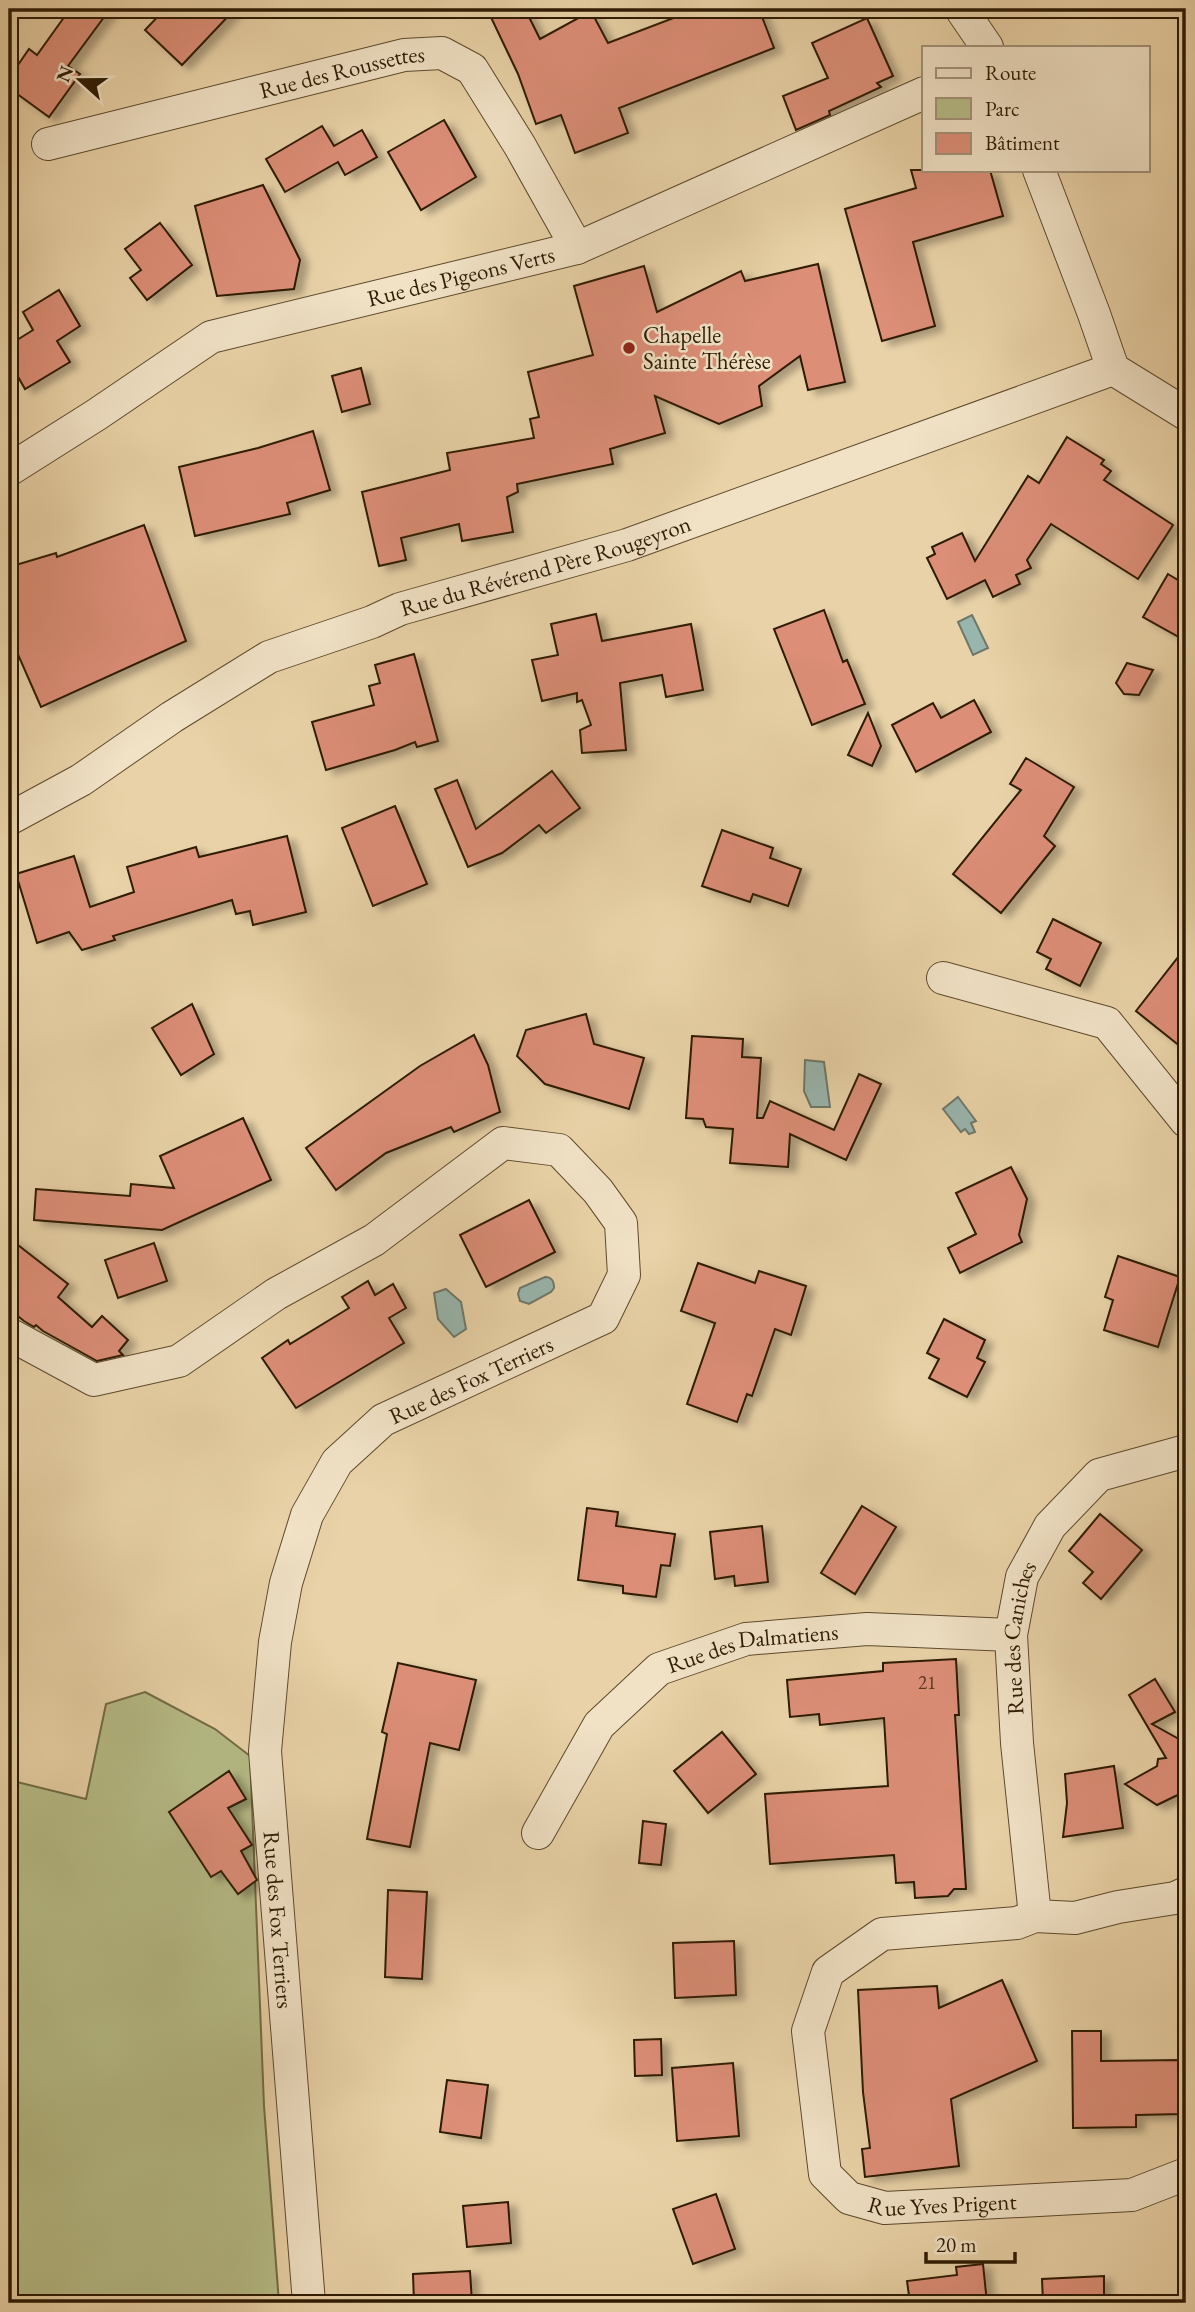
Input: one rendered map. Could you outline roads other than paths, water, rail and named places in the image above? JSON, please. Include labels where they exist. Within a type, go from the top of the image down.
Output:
[{"type":"street","points":[[961,9],[986,46]]},
{"type":"street","name":"Rue des Roussettes","points":[[48,144],[404,55],[442,53],[472,69],[520,146],[577,248]]},
{"type":"street","name":"Rue des Pigeons Verts","points":[[9,470],[211,337],[577,248],[922,94]]},
{"type":"street","points":[[1040,172],[1113,369],[1186,414]]},
{"type":"street","name":"Rue du Révérend Père Rougeyron","points":[[9,818],[82,780],[172,717],[269,657],[372,622],[400,609],[627,545],[1113,369]]},
{"type":"street","points":[[943,978],[1107,1023],[1186,1121]]},
{"type":"street","name":"Rue des Fox Terriers","points":[[9,1334],[94,1380],[179,1361],[276,1294],[374,1240],[503,1143],[559,1150],[598,1191],[621,1223],[624,1275],[603,1318],[383,1420],[337,1462],[307,1515],[286,1583],[275,1642],[265,1751],[309,2303]]},
{"type":"street","name":"Rue des Caniches","points":[[1035,1916],[1017,1743],[1011,1635],[1022,1577],[1050,1525],[1099,1475],[1186,1451]]},
{"type":"street","name":"Rue des Dalmatiens","points":[[538,1833],[599,1725],[659,1669],[746,1639],[867,1629],[1011,1635]]},
{"type":"street","name":"Rue Yves Prigent","points":[[1186,1893],[1175,1898],[1118,1907],[1075,1918],[1035,1916],[1017,1923],[882,1934],[828,1972],[808,2031],[825,2174],[849,2198],[885,2208],[1132,2195],[1186,2174]]},
{"type":"water","points":[[972,615],[988,648],[973,655],[958,622]]},
{"type":"water","points":[[805,1060],[824,1062],[830,1107],[811,1107],[804,1091]]},
{"type":"water","points":[[958,1097],[976,1121],[971,1123],[975,1132],[969,1134],[965,1129],[961,1132],[943,1109]]},
{"type":"water","points":[[545,1277],[553,1281],[554,1288],[551,1292],[529,1304],[520,1301],[520,1288]]},
{"type":"water","points":[[446,1289],[461,1302],[466,1329],[454,1337],[438,1319],[434,1293]]},
{"type":"place","name":"Chapelle Sainte Thérèse","points":[[629,348]]}]
